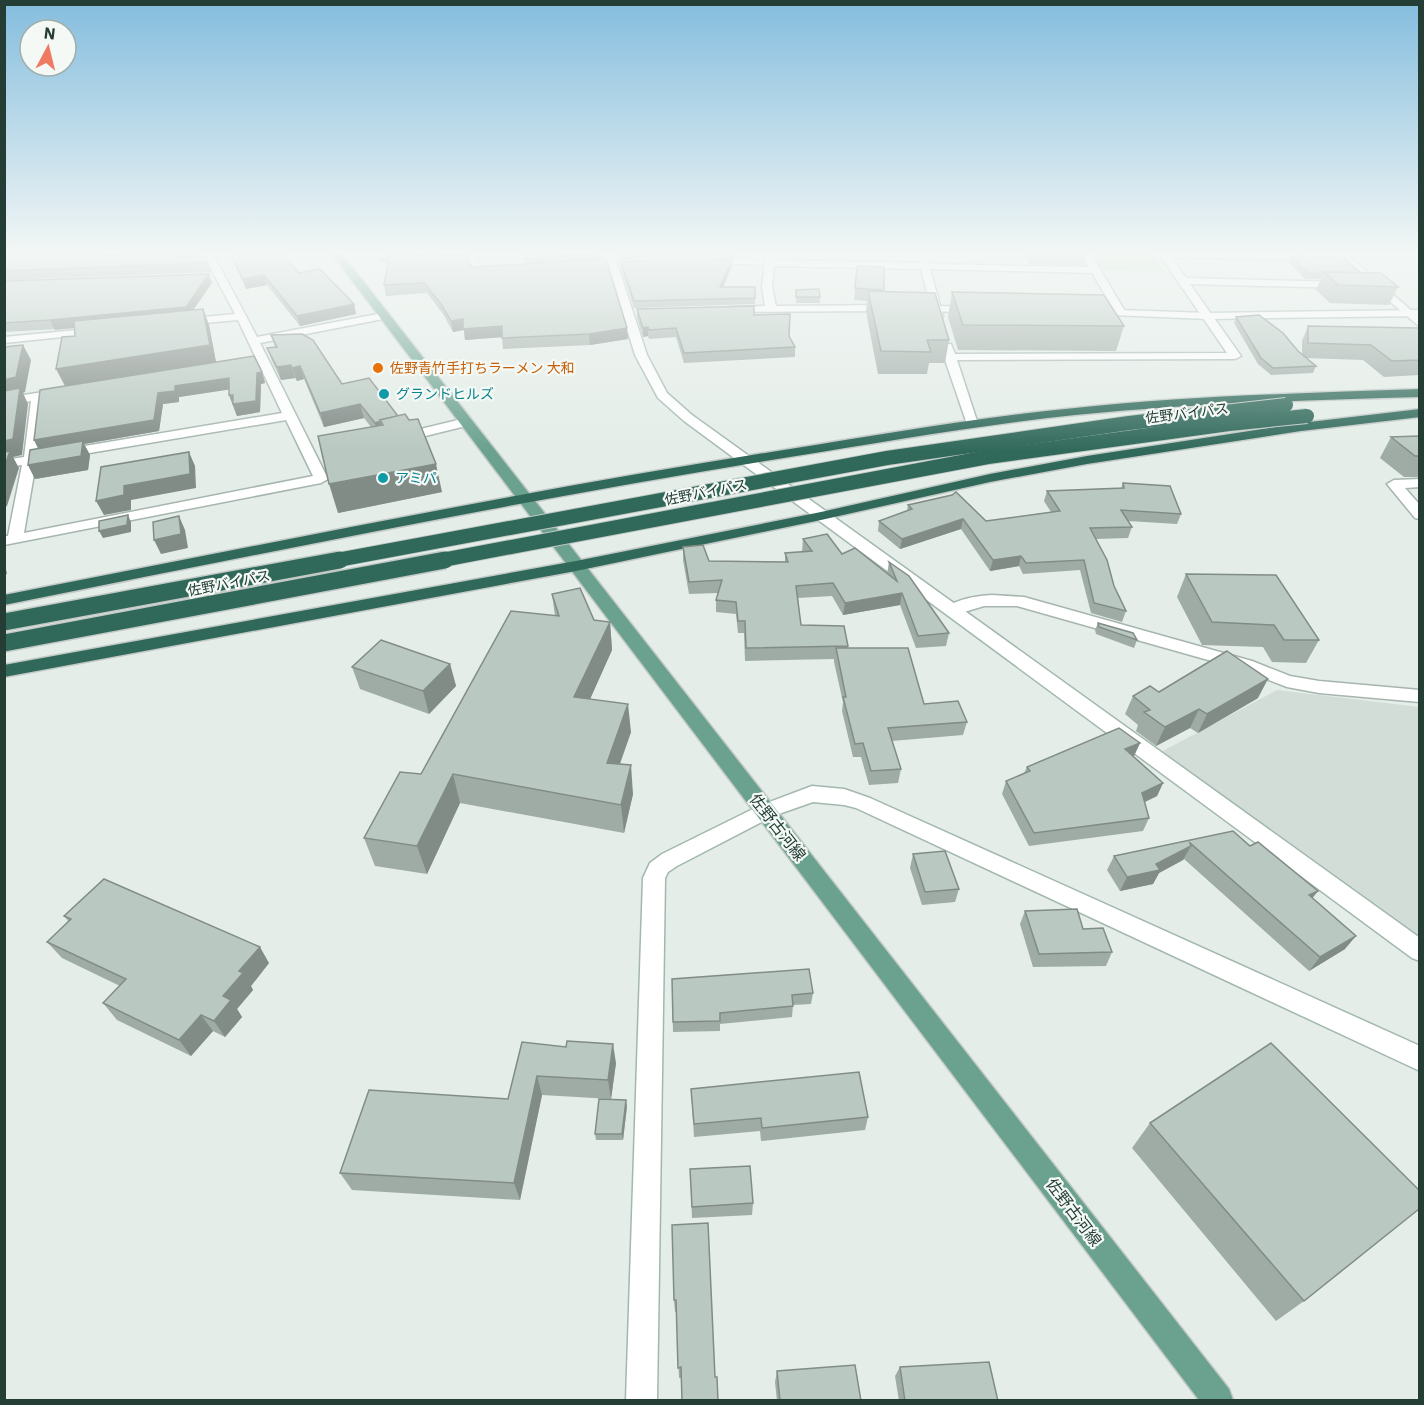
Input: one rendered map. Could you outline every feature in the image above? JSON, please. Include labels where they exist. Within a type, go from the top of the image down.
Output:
[{"type":"highway","points":[[4,600],[524,498],[745,459],[972,424],[1176,403],[1419,394]]},
{"type":"highway","name":"佐野バイパス","points":[[4,622],[888,458],[1118,424],[1286,405],[1419,394]]},
{"type":"highway","name":"佐野バイパス","points":[[4,643],[988,457],[1229,424],[1419,407]]},
{"type":"highway","points":[[4,670],[576,566],[821,516],[990,478],[1087,460],[1301,427],[1419,413]]},
{"type":"main road","name":"佐野古河線","points":[[386,320],[1218,1401]]},
{"type":"street","points":[[170,323],[205,320]]},
{"type":"street","points":[[38,397],[30,460],[10,540],[321,479],[317,458],[257,361],[254,341],[244,320]]},
{"type":"street","points":[[254,341],[365,320]]},
{"type":"street","points":[[634,320],[641,355],[662,395],[688,418],[1419,951]]},
{"type":"street","points":[[936,320],[943,333],[972,424]]},
{"type":"street","points":[[950,357],[1235,356],[1210,320]]},
{"type":"street","points":[[4,340],[111,329]]},
{"type":"street","points":[[4,402],[72,391]]},
{"type":"street","points":[[4,464],[290,415]]},
{"type":"street","points":[[392,440],[466,422]]},
{"type":"street","points":[[1419,483],[1394,484],[1419,515]]},
{"type":"street","points":[[951,610],[971,601],[993,599],[1018,602],[1246,665],[1287,681],[1319,687],[1419,696]]},
{"type":"street","points":[[640,1401],[654,873],[663,863],[766,811],[812,794],[844,797],[863,803],[1419,1059]]},
{"type":"shaded area","points":[[1277,690],[1419,707],[1419,938],[1161,752]]},
{"type":"building","points":[[4,320],[55,320],[50,320],[4,323]]},
{"type":"building","points":[[205,320],[210,345],[56,369],[62,337],[75,336],[74,321]]},
{"type":"building","points":[[463,320],[624,320],[627,328],[589,334],[502,338],[502,326],[463,329]]},
{"type":"building","points":[[640,320],[790,320],[789,336],[795,347],[684,353],[676,328],[649,330],[648,327],[643,328]]},
{"type":"building","points":[[874,320],[943,320],[949,340],[927,340],[931,352],[881,351]]},
{"type":"building","points":[[961,320],[1120,320],[1124,326],[963,325]]},
{"type":"building","points":[[1238,320],[1265,320],[1283,333],[1298,351],[1316,366],[1273,368],[1261,358]]},
{"type":"building","points":[[1308,326],[1419,328],[1419,360],[1392,361],[1371,345],[1308,343]]},
{"type":"building","points":[[302,334],[313,340],[342,384],[369,378],[398,416],[375,423],[360,404],[320,413],[300,366],[277,367],[267,348],[277,347],[271,335]]},
{"type":"building","points":[[23,345],[16,377],[4,380],[4,347]]},
{"type":"building","points":[[254,356],[262,372],[257,373],[256,401],[233,404],[233,395],[229,395],[229,378],[175,386],[175,391],[158,393],[154,420],[34,440],[40,390]]},
{"type":"building","points":[[20,388],[13,439],[4,441],[4,391]]},
{"type":"building","points":[[405,414],[409,420],[418,419],[436,464],[329,484],[318,436],[383,425],[380,420]]},
{"type":"building","points":[[1419,436],[1419,456],[1415,456],[1391,437]]},
{"type":"building","points":[[83,441],[81,456],[28,465],[30,450]]},
{"type":"building","points":[[10,451],[4,468],[4,452]]},
{"type":"building","points":[[189,452],[190,474],[124,486],[124,495],[96,501],[101,467]]},
{"type":"building","points":[[1123,483],[1170,486],[1181,514],[1121,510],[1132,527],[1090,528],[1107,560],[1114,586],[1126,611],[1094,603],[1084,560],[1026,563],[1021,556],[993,560],[963,519],[902,539],[879,521],[912,509],[908,505],[952,495],[956,492],[986,521],[1060,511],[1047,491],[1124,488]]},
{"type":"building","points":[[128,515],[127,525],[99,531],[99,521]]},
{"type":"building","points":[[179,516],[181,534],[154,540],[153,522]]},
{"type":"building","points":[[827,534],[842,554],[855,548],[897,581],[889,562],[909,576],[949,633],[918,636],[902,593],[845,603],[833,583],[796,586],[801,625],[844,626],[848,646],[746,648],[745,621],[738,621],[736,602],[716,600],[722,580],[689,582],[683,547],[703,545],[709,561],[788,562],[785,553],[812,551],[803,539]]},
{"type":"building","points":[[1186,574],[1276,575],[1319,640],[1284,640],[1274,625],[1212,622]]},
{"type":"building","points":[[580,588],[594,620],[610,622],[574,697],[628,704],[607,763],[631,765],[621,805],[453,774],[417,846],[364,838],[400,772],[421,774],[511,611],[559,616],[552,594]]},
{"type":"building","points":[[1098,623],[1133,633],[1137,640],[1099,627]]},
{"type":"building","points":[[381,640],[450,664],[423,691],[352,667]]},
{"type":"building","points":[[836,648],[908,648],[924,704],[958,701],[967,722],[888,728],[901,769],[871,771],[863,743],[855,744],[843,697],[846,697]]},
{"type":"building","points":[[1227,651],[1268,679],[1207,714],[1199,709],[1165,727],[1144,712],[1150,710],[1133,696],[1150,686],[1159,692]]},
{"type":"building","points":[[1119,728],[1140,743],[1125,749],[1163,783],[1142,793],[1149,818],[1034,833],[1006,781],[1030,771],[1027,767]]},
{"type":"building","points":[[1233,831],[1250,846],[1258,842],[1318,891],[1309,895],[1356,936],[1320,957],[1190,843],[1191,846],[1156,864],[1160,870],[1127,877],[1114,856]]},
{"type":"building","points":[[945,851],[959,889],[925,892],[913,854]]},
{"type":"building","points":[[104,879],[260,947],[239,971],[243,973],[223,996],[231,1000],[214,1021],[201,1015],[179,1040],[103,1003],[126,979],[47,942],[71,919],[64,916]]},
{"type":"building","points":[[1077,909],[1083,929],[1103,928],[1112,952],[1039,954],[1025,911]]},
{"type":"building","points":[[809,969],[813,993],[792,995],[793,1006],[720,1013],[720,1021],[673,1022],[672,979]]},
{"type":"building","points":[[567,1041],[613,1044],[608,1080],[537,1076],[514,1183],[340,1173],[369,1090],[508,1099],[522,1042],[566,1047]]},
{"type":"building","points":[[1271,1043],[1419,1190],[1419,1209],[1304,1301],[1150,1123]]},
{"type":"building","points":[[859,1072],[868,1117],[762,1128],[761,1118],[694,1124],[691,1089]]},
{"type":"building","points":[[599,1099],[626,1100],[622,1134],[595,1134]]},
{"type":"building","points":[[750,1166],[753,1203],[692,1207],[690,1169]]},
{"type":"building","points":[[708,1223],[718,1401],[682,1401],[681,1367],[678,1368],[676,1300],[674,1300],[672,1225]]},
{"type":"building","points":[[989,1362],[998,1401],[905,1401],[900,1367]]},
{"type":"building","points":[[855,1365],[861,1401],[780,1401],[777,1371]]},
{"type":"place","name":"佐野青竹手打ちラーメン 大和","points":[[378,368]]},
{"type":"place","name":"グランドヒルズ","points":[[384,394]]},
{"type":"place","name":"アミパ","points":[[383,478]]}]
